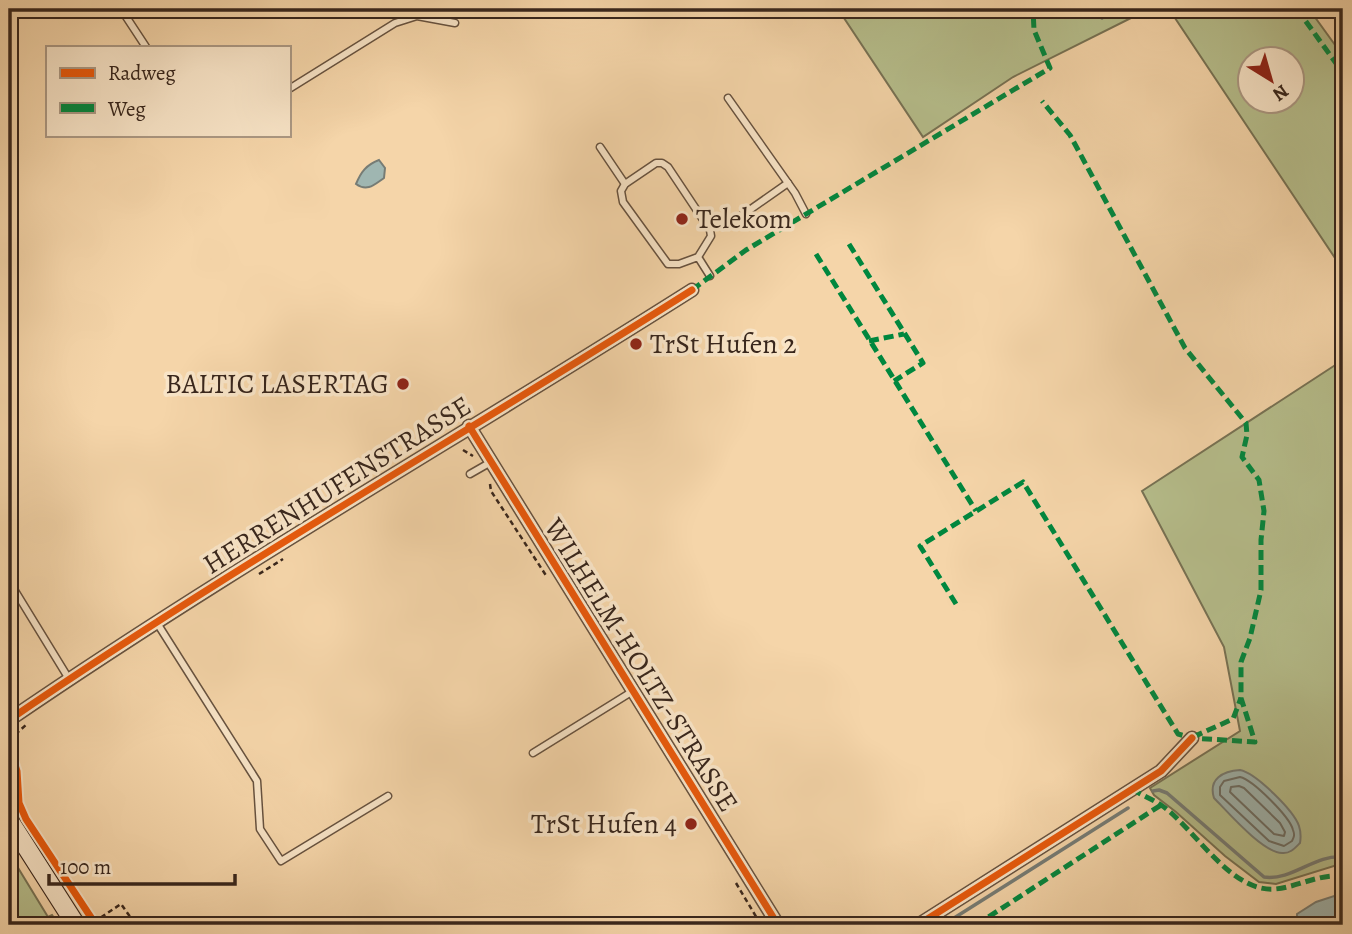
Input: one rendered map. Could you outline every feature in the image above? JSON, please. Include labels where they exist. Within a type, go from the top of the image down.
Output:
[{"type":"main road","points":[[9,820],[85,923]]},
{"type":"street","name":"HERRENHUFENSTRASSE","points":[[9,720],[157,623],[692,290]]},
{"type":"street","name":"WILHELM-HOLTZ-STRASSE","points":[[471,429],[778,925]]},
{"type":"street","points":[[918,925],[1161,771],[1192,738]]},
{"type":"lane","points":[[121,9],[145,46]]},
{"type":"lane","points":[[290,88],[395,23],[417,16],[455,23]]},
{"type":"lane","points":[[728,98],[788,183],[806,214]]},
{"type":"lane","points":[[600,147],[625,184]]},
{"type":"lane","points":[[656,163],[668,167],[710,230],[711,236],[698,257],[679,264],[668,264],[623,202],[621,191],[625,184],[656,163]]},
{"type":"lane","points":[[741,216],[788,183]]},
{"type":"lane","points":[[698,257],[710,276]]},
{"type":"lane","points":[[470,474],[491,462]]},
{"type":"lane","points":[[9,581],[69,679]]},
{"type":"lane","points":[[157,623],[257,780],[260,829],[281,861],[388,796]]},
{"type":"lane","points":[[533,753],[633,691]]},
{"type":"path","points":[[456,451],[463,450],[471,429]]},
{"type":"path","points":[[255,576],[289,555]]},
{"type":"path","points":[[9,740],[35,717]]},
{"type":"path","points":[[85,923],[121,904],[136,925]]},
{"type":"green space","points":[[838,9],[1149,9],[1013,77],[923,137]]},
{"type":"green space","points":[[1169,9],[1309,9],[1343,56],[1343,270],[1240,116],[1306,116],[1306,46],[1236,46],[1236,110]]},
{"type":"green space","points":[[1343,360],[1343,867],[1337,865],[1276,884],[1259,882],[1154,795],[1150,788],[1240,731],[1224,647],[1142,491]]},
{"type":"green space","points":[[9,768],[15,775],[20,810],[63,879],[29,835],[9,802]]},
{"type":"green space","points":[[9,853],[48,917],[52,915],[59,925],[9,925]]},
{"type":"water","points":[[379,160],[385,168],[384,178],[367,187],[356,184],[365,169]]},
{"type":"water","points":[[1240,770],[1264,785],[1296,819],[1300,830],[1300,843],[1292,850],[1282,853],[1265,846],[1214,798],[1213,786],[1218,777]]},
{"type":"water","points":[[1334,896],[1343,901],[1343,918],[1337,925],[1297,925],[1297,914],[1316,902]]},
{"type":"waterway","points":[[1102,18],[1111,9]]},
{"type":"waterway","points":[[1153,791],[1167,793],[1264,877],[1284,875],[1323,859],[1343,857]]},
{"type":"waterway","points":[[943,925],[1128,808]]},
{"type":"marked path","points":[[692,290],[746,250],[1050,68],[1034,30],[1033,9]]},
{"type":"marked path","points":[[1297,9],[1343,73]]},
{"type":"marked path","points":[[956,604],[920,546],[1023,482],[1178,734],[1192,738],[1255,742],[1241,698],[1241,662],[1250,638],[1261,590],[1264,511],[1259,480],[1242,457],[1247,435],[1246,423],[1185,348],[1070,135],[1042,101]]},
{"type":"marked path","points":[[849,244],[923,363],[894,381]]},
{"type":"marked path","points":[[816,254],[976,511]]},
{"type":"marked path","points":[[869,341],[904,334]]},
{"type":"marked path","points":[[1193,737],[1233,719],[1241,698]]},
{"type":"marked path","points":[[1132,789],[1174,815],[1214,857],[1243,881],[1275,889],[1325,877],[1343,876]]},
{"type":"marked path","points":[[976,925],[1161,805]]},
{"type":"cycle path","points":[[9,720],[177,609],[692,290]]},
{"type":"cycle path","points":[[469,426],[778,925]]},
{"type":"cycle path","points":[[918,925],[1161,771],[1192,738]]},
{"type":"cycle path","points":[[9,747],[17,771],[19,803],[26,819],[96,925]]},
{"type":"place","name":"Telekom","points":[[682,219]]},
{"type":"place","name":"TrSt Hufen 2","points":[[636,344]]},
{"type":"place","name":"BALTIC LASERTAG","points":[[403,384]]},
{"type":"place","name":"TrSt Hufen 4","points":[[691,824]]}]
